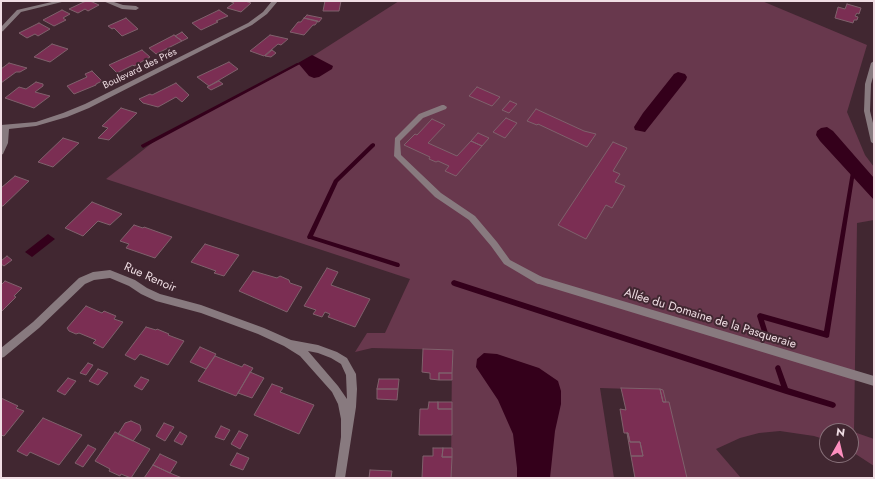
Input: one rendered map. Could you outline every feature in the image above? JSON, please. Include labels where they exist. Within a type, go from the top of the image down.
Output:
[{"type":"street","points":[[1,30],[19,11],[63,1]]},
{"type":"street","points":[[106,1],[122,7],[136,8]]},
{"type":"street","name":"Boulevard des Prés","points":[[4,127],[36,124],[87,106],[250,24],[265,13],[275,1]]},
{"type":"street","points":[[874,63],[868,84],[867,94],[867,111],[874,142]]},
{"type":"street","name":"Allée du Domaine de la Pasqueraie","points":[[444,107],[420,116],[397,140],[398,156],[438,195],[472,218],[507,262],[539,280],[874,381]]},
{"type":"street","points":[[1,152],[4,143],[4,127]]},
{"type":"street","name":"Rue Renoir","points":[[1,354],[36,325],[82,281],[101,275],[118,276],[159,298],[228,318],[288,343],[303,353],[336,389],[343,402],[346,419],[346,436]]},
{"type":"street","name":"Rue Renoir","points":[[288,343],[318,349],[334,355],[344,361],[351,374],[352,389],[351,407],[346,436]]},
{"type":"street","points":[[340,478],[346,436]]},
{"type":"shaded area","points":[[399,1],[762,1],[867,45],[847,112],[865,155],[874,167],[874,220],[857,223],[854,423],[819,423],[819,438],[780,431],[759,433],[740,438],[716,449],[741,478],[687,478],[663,390],[600,388],[614,478],[451,478],[452,350],[372,348],[355,352],[367,333],[385,333],[410,279],[106,179],[161,136],[305,61]]},
{"type":"shaded area","points":[[312,55],[333,66],[332,69],[319,77],[314,78],[309,76],[298,63]]},
{"type":"shaded area","points":[[678,72],[685,74],[687,77],[686,80],[645,132],[635,130],[634,127],[643,113],[674,74]]},
{"type":"shaded area","points":[[827,127],[833,131],[874,178],[874,200],[816,135],[817,131],[821,128]]},
{"type":"shaded area","points":[[48,234],[55,239],[32,257],[25,252]]},
{"type":"shaded area","points":[[484,353],[497,354],[539,368],[558,381],[561,391],[561,404],[555,431],[550,478],[517,478],[513,434],[498,400],[476,367],[477,359]]},
{"type":"shaded area","points":[[859,434],[874,439],[874,466],[859,456]]},
{"type":"building","points":[[86,1],[99,5],[88,11],[85,9],[78,13],[69,9]]},
{"type":"building","points":[[229,1],[245,1],[251,3],[241,12],[227,8],[234,3]]},
{"type":"building","points":[[325,1],[341,1],[339,11],[323,11]]},
{"type":"building","points":[[847,4],[861,8],[859,14],[857,13],[855,16],[858,17],[857,20],[854,20],[853,23],[835,18],[838,7],[845,9]]},
{"type":"building","points":[[62,10],[70,14],[63,18],[66,20],[54,26],[43,20]]},
{"type":"building","points":[[219,10],[228,16],[201,30],[192,23]]},
{"type":"building","points":[[307,15],[322,18],[319,22],[304,18]]},
{"type":"building","points":[[126,18],[138,29],[122,36],[114,28],[112,29],[108,26]]},
{"type":"building","points":[[304,18],[318,21],[304,35],[290,32],[298,22],[301,22]]},
{"type":"building","points":[[39,23],[50,29],[38,36],[35,34],[27,38],[19,33]]},
{"type":"building","points":[[182,32],[188,38],[182,41],[175,36]]},
{"type":"building","points":[[174,35],[182,41],[156,54],[149,48]]},
{"type":"building","points":[[270,35],[288,39],[281,45],[278,44],[264,56],[250,51]]},
{"type":"building","points":[[52,44],[68,49],[50,62],[34,57]]},
{"type":"building","points":[[142,50],[150,57],[134,66],[133,65],[117,73],[109,65]]},
{"type":"building","points":[[272,50],[276,53],[271,57],[265,56]]},
{"type":"building","points":[[229,62],[238,69],[209,86],[197,77]]},
{"type":"building","points":[[9,63],[27,68],[20,72],[16,72],[1,83],[1,69]]},
{"type":"building","points":[[92,71],[102,81],[74,94],[67,86],[87,77],[85,74]]},
{"type":"building","points":[[219,81],[223,84],[211,90],[207,87]]},
{"type":"building","points":[[36,82],[43,84],[43,86],[35,92],[50,96],[34,108],[5,98],[19,87],[26,89]]},
{"type":"building","points":[[176,83],[189,95],[182,102],[176,97],[158,107],[143,103],[139,99],[150,94],[152,95]]},
{"type":"building","points":[[477,87],[500,97],[492,106],[469,96]]},
{"type":"building","points":[[510,101],[517,104],[509,113],[502,110]]},
{"type":"building","points":[[121,108],[137,113],[109,140],[98,138],[108,128],[102,126]]},
{"type":"building","points":[[536,109],[584,131],[596,134],[587,147],[538,124],[537,125],[527,121]]},
{"type":"building","points":[[506,118],[517,123],[505,138],[493,132]]},
{"type":"building","points":[[432,119],[445,125],[428,143],[457,156],[471,141],[482,146],[456,176],[445,171],[449,166],[429,159],[430,157],[404,145],[415,134],[417,135]]},
{"type":"building","points":[[478,133],[489,138],[482,146],[471,141]]},
{"type":"building","points":[[63,138],[79,143],[53,167],[38,162]]},
{"type":"building","points":[[613,142],[627,148],[613,171],[620,174],[615,182],[625,186],[612,208],[606,205],[586,239],[558,225]]},
{"type":"building","points":[[15,176],[29,181],[3,206],[1,206],[1,188]]},
{"type":"building","points":[[92,202],[122,214],[110,225],[98,221],[83,236],[65,228]]},
{"type":"building","points":[[134,225],[172,237],[155,258],[126,248],[129,244],[120,241]]},
{"type":"building","points":[[205,244],[239,255],[224,276],[214,273],[216,271],[191,262]]},
{"type":"building","points":[[7,256],[12,260],[4,266],[1,264],[1,261]]},
{"type":"building","points":[[327,268],[338,272],[331,285],[370,299],[355,327],[328,317],[330,314],[325,312],[322,317],[313,314],[316,310],[304,306]]},
{"type":"building","points":[[253,271],[277,278],[280,276],[289,280],[290,283],[302,287],[287,312],[239,291]]},
{"type":"building","points":[[5,281],[22,288],[14,296],[16,297],[1,312],[1,285]]},
{"type":"building","points":[[86,306],[102,313],[104,311],[116,316],[114,319],[123,322],[103,348],[93,343],[96,340],[79,333],[76,334],[69,331],[67,328]]},
{"type":"building","points":[[146,327],[157,329],[184,341],[168,365],[140,354],[135,360],[125,355]]},
{"type":"building","points":[[200,347],[216,354],[206,369],[190,362]]},
{"type":"building","points":[[423,349],[453,350],[452,373],[439,373],[439,380],[430,379],[430,373],[422,372]]},
{"type":"building","points":[[215,356],[242,367],[244,364],[253,368],[236,396],[198,381]]},
{"type":"building","points":[[88,363],[93,365],[86,375],[80,373]]},
{"type":"building","points":[[98,369],[108,373],[98,385],[89,381]]},
{"type":"building","points":[[250,372],[264,378],[252,398],[238,393]]},
{"type":"building","points":[[439,373],[452,373],[452,380],[439,380]]},
{"type":"building","points":[[141,377],[149,380],[142,390],[134,386]]},
{"type":"building","points":[[68,378],[76,381],[65,395],[57,391]]},
{"type":"building","points":[[379,379],[399,379],[398,389],[377,389]]},
{"type":"building","points":[[272,384],[283,388],[280,392],[314,405],[299,434],[254,415]]},
{"type":"building","points":[[621,388],[660,389],[663,402],[669,402],[687,478],[635,478],[631,456],[643,456],[640,442],[630,442],[628,433],[624,433],[620,409],[626,410]]},
{"type":"building","points":[[377,389],[398,389],[397,400],[377,399]]},
{"type":"building","points":[[660,389],[663,390],[666,402],[663,402]]},
{"type":"building","points":[[1,398],[18,406],[16,408],[24,411],[4,436],[1,435]]},
{"type":"building","points":[[429,402],[438,402],[438,409],[452,409],[452,435],[419,435],[420,409],[428,409]]},
{"type":"building","points":[[438,402],[452,402],[452,409],[438,409]]},
{"type":"building","points":[[43,418],[82,435],[59,465],[30,452],[27,456],[17,451]]},
{"type":"building","points":[[131,421],[140,425],[141,430],[133,441],[118,434],[125,423]]},
{"type":"building","points":[[164,423],[174,427],[165,441],[156,436]]},
{"type":"building","points":[[221,426],[230,430],[224,440],[215,437]]},
{"type":"building","points":[[239,431],[248,435],[240,449],[231,444]]},
{"type":"building","points":[[115,432],[150,449],[131,478],[121,474],[120,476],[109,471],[110,469],[95,461]]},
{"type":"building","points":[[180,432],[187,436],[182,445],[174,441]]},
{"type":"building","points":[[627,433],[630,442],[640,442],[643,456],[631,456]]},
{"type":"building","points":[[88,445],[96,449],[83,467],[75,463]]},
{"type":"building","points":[[433,448],[443,448],[442,457],[452,457],[451,478],[422,478],[423,456],[433,456]]},
{"type":"building","points":[[443,448],[452,448],[452,457],[442,457]]},
{"type":"building","points":[[237,453],[249,458],[243,470],[230,465]]},
{"type":"building","points":[[160,454],[177,462],[170,473],[153,465]]},
{"type":"building","points":[[153,465],[170,473],[182,478],[144,478]]},
{"type":"building","points":[[370,470],[392,471],[391,478],[369,478]]},
{"type":"waterway","points":[[143,146],[298,64]]},
{"type":"waterway","points":[[373,145],[336,181],[310,237],[397,265]]},
{"type":"waterway","points":[[765,333],[760,316],[827,335],[853,172]]},
{"type":"waterway","points":[[454,283],[786,391]]},
{"type":"waterway","points":[[778,368],[786,391]]},
{"type":"waterway","points":[[786,391],[833,405]]}]
